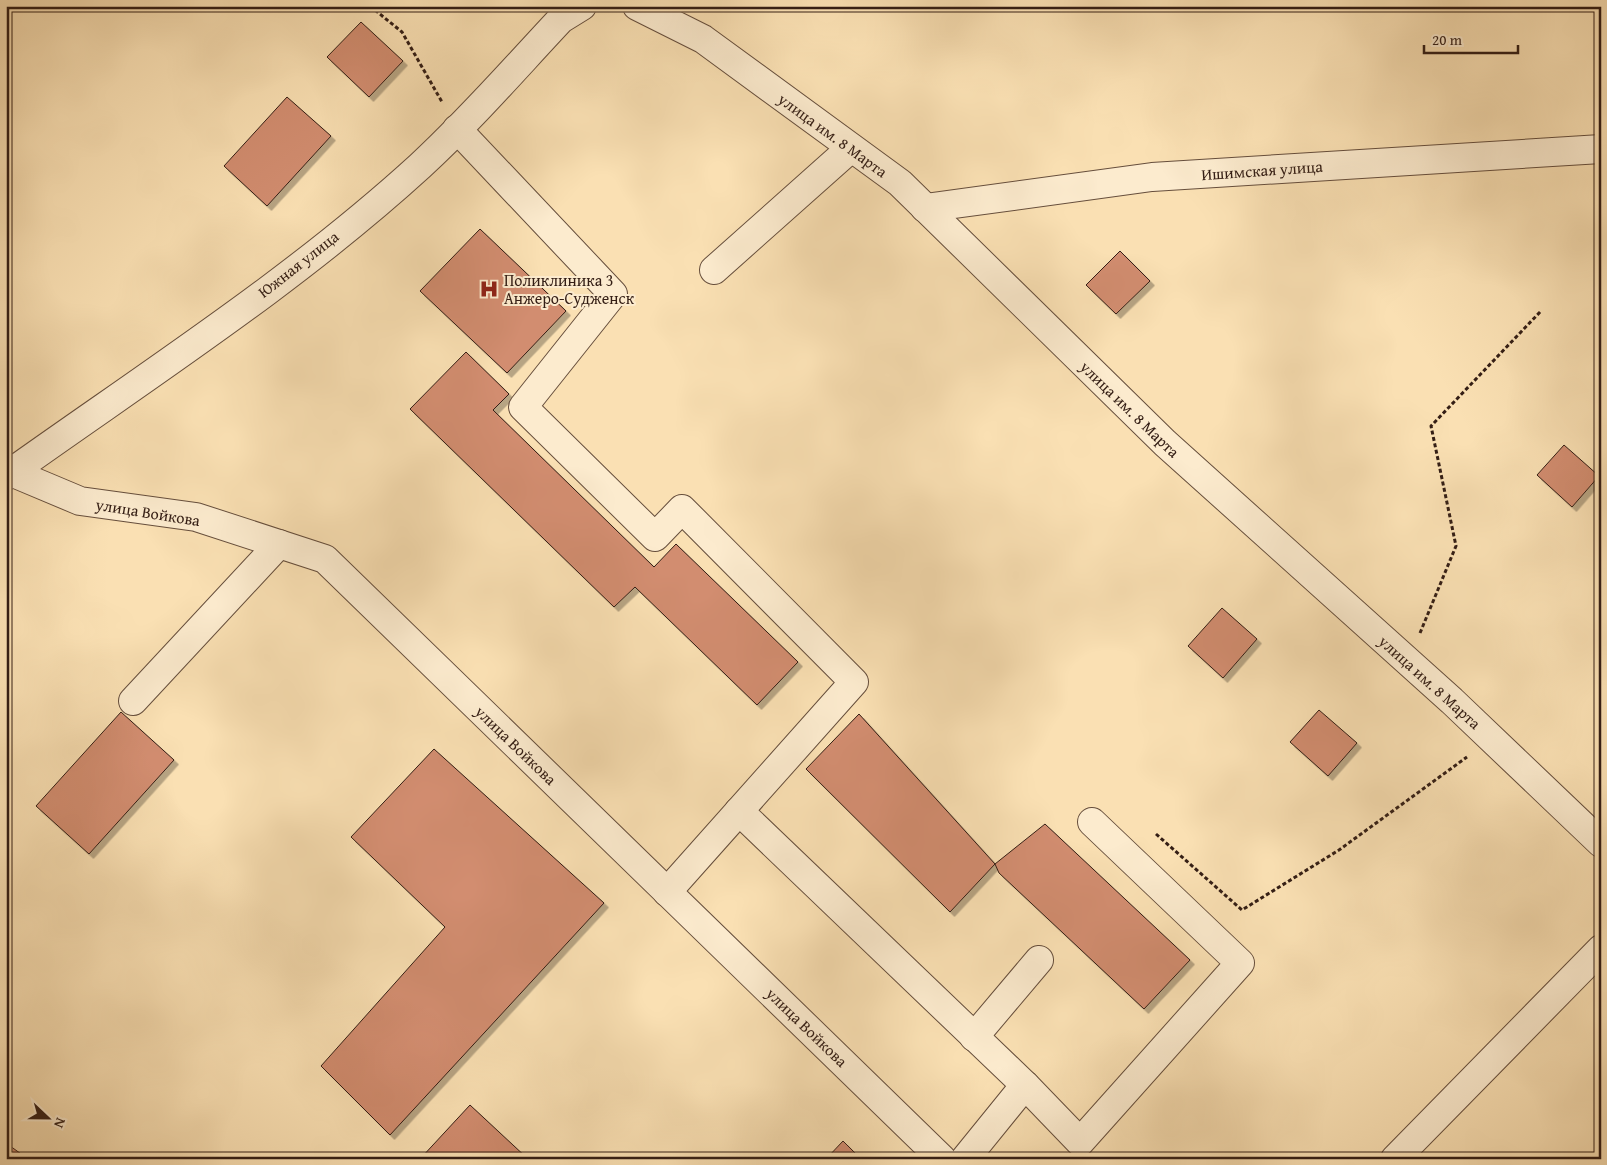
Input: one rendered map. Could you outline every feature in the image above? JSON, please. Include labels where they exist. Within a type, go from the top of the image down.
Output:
[{"type":"street","name":"улица им. 8 Марта","points":[[637,6],[703,39],[900,183],[1165,444],[1408,661],[1601,843]]},
{"type":"street","name":"Южная улица","points":[[8,472],[101,410],[305,262],[420,166],[457,129],[564,10]]},
{"type":"street","points":[[457,129],[613,294],[523,407],[655,537],[682,509],[854,682],[667,892]]},
{"type":"street","points":[[714,270],[851,148]]},
{"type":"street","name":"Ишимская улица","points":[[925,208],[1152,177],[1601,149]]},
{"type":"street","name":"улица Войкова","points":[[8,472],[80,501],[196,518],[325,559],[942,1159]]},
{"type":"street","points":[[133,701],[279,544]]},
{"type":"street","points":[[739,811],[1025,1085],[1080,1142],[1240,963],[1092,822]]},
{"type":"street","points":[[1395,1159],[1601,949]]},
{"type":"street","points":[[974,1037],[1039,960]]},
{"type":"street","points":[[965,1159],[1025,1085]]},
{"type":"path","points":[[68,6],[73,9],[76,6]]},
{"type":"path","points":[[370,6],[402,32],[457,129]]},
{"type":"path","points":[[1408,661],[1456,546],[1431,426],[1541,311]]},
{"type":"path","points":[[1156,834],[1242,910],[1339,850],[1491,739]]},
{"type":"building","points":[[361,22],[403,61],[369,97],[327,57]]},
{"type":"building","points":[[287,97],[331,136],[267,206],[224,166]]},
{"type":"building","points":[[480,229],[566,311],[507,373],[420,291]]},
{"type":"building","points":[[1120,251],[1150,281],[1116,314],[1086,285]]},
{"type":"building","points":[[466,352],[509,394],[493,410],[654,567],[676,544],[798,662],[757,705],[635,587],[614,607],[410,409]]},
{"type":"building","points":[[1564,445],[1599,476],[1572,507],[1537,475]]},
{"type":"building","points":[[1222,608],[1257,639],[1223,678],[1188,646]]},
{"type":"building","points":[[1319,710],[1357,743],[1328,776],[1290,742]]},
{"type":"building","points":[[121,712],[174,760],[89,854],[36,806]]},
{"type":"building","points":[[859,714],[995,864],[950,912],[806,769]]},
{"type":"building","points":[[434,749],[604,903],[390,1135],[321,1066],[445,927],[351,837]]},
{"type":"building","points":[[1045,824],[1190,960],[1144,1009],[999,873],[995,864]]},
{"type":"building","points":[[470,1105],[528,1159],[420,1159]]},
{"type":"building","points":[[843,1141],[861,1159],[826,1159]]},
{"type":"building","points":[[6,1143],[28,1159],[6,1159]]},
{"type":"place","name":"Поликлиника 3 Анжеро-Судженск","points":[[489,289]]}]
